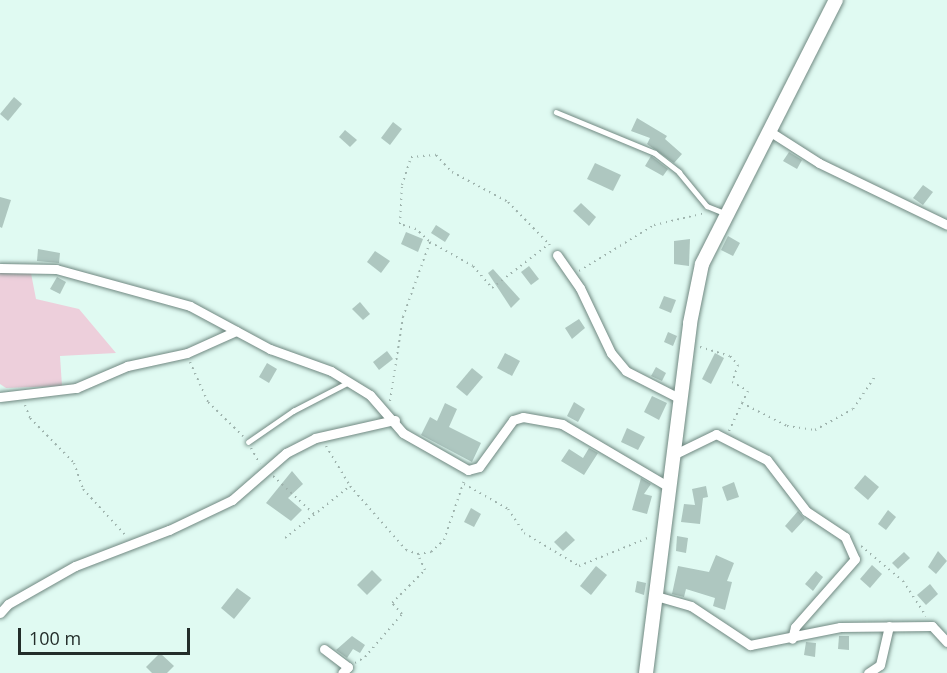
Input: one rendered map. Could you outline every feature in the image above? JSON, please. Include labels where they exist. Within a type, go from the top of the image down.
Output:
[{"type":"main road","points":[[646,673],[687,342],[702,264],[836,0]]},
{"type":"street","points":[[769,131],[819,162],[947,225]]},
{"type":"street","points":[[557,255],[571,276],[611,353],[626,371],[681,399]]},
{"type":"street","points":[[0,268],[56,269],[190,306],[236,331],[349,382],[370,395],[395,420],[403,434],[468,470],[479,467],[513,420],[523,417],[562,424],[669,487]]},
{"type":"street","points":[[0,396],[76,388],[127,366],[188,353],[236,331]]},
{"type":"street","points":[[0,613],[8,604],[75,566],[134,545],[232,500],[286,453],[320,436],[395,420]]},
{"type":"street","points":[[674,455],[716,434],[767,460],[806,511],[844,537],[855,559],[795,627],[792,639]]},
{"type":"street","points":[[656,596],[691,606],[750,645],[792,639],[840,627],[889,626],[932,626],[947,642]]},
{"type":"street","points":[[868,673],[880,665],[889,626]]},
{"type":"street","points":[[324,649],[345,670]]},
{"type":"lane","points":[[556,112],[655,153],[713,208],[727,214]]},
{"type":"lane","points":[[248,442],[293,411],[349,382]]},
{"type":"path","points":[[549,244],[492,288],[473,266],[430,242],[416,229],[400,224],[401,202],[411,157],[436,155],[452,172],[508,202],[549,244],[557,255]]},
{"type":"path","points":[[571,276],[654,225],[680,216],[700,216],[713,208]]},
{"type":"path","points":[[388,413],[403,316],[430,242]]},
{"type":"path","points":[[687,342],[730,356],[738,365],[732,382],[748,391],[726,439]]},
{"type":"path","points":[[742,404],[787,426],[815,430],[853,409],[875,376]]},
{"type":"path","points":[[20,394],[30,418],[74,463],[83,489],[134,545]]},
{"type":"path","points":[[320,436],[350,486],[406,550],[418,554],[431,552],[444,540],[468,470]]},
{"type":"path","points":[[463,484],[508,509],[524,532],[579,566],[664,531]]},
{"type":"path","points":[[285,538],[350,486]]},
{"type":"path","points":[[844,537],[872,553],[903,581],[932,626]]},
{"type":"path","points":[[345,670],[365,657],[402,614],[392,603],[425,570],[418,554]]},
{"type":"shaded area","points":[[0,268],[30,268],[36,299],[79,309],[116,353],[60,356],[62,386],[6,388],[0,384]]},
{"type":"building","points":[[14,97],[22,104],[8,121],[0,114]]},
{"type":"building","points":[[637,118],[667,136],[665,139],[682,154],[674,163],[647,144],[650,138],[631,131]]},
{"type":"building","points":[[393,122],[402,129],[390,145],[381,138]]},
{"type":"building","points":[[345,130],[357,140],[350,147],[339,137]]},
{"type":"building","points":[[789,152],[802,160],[797,169],[783,161]]},
{"type":"building","points":[[651,156],[668,169],[663,176],[645,166]]},
{"type":"building","points":[[595,163],[621,175],[613,191],[587,179]]},
{"type":"building","points":[[923,185],[933,192],[923,205],[913,198]]},
{"type":"building","points":[[0,197],[11,200],[2,228],[0,227]]},
{"type":"building","points":[[581,203],[596,217],[589,226],[573,211]]},
{"type":"building","points":[[436,225],[450,234],[445,242],[431,233]]},
{"type":"building","points":[[406,232],[423,239],[418,252],[401,244]]},
{"type":"building","points":[[728,236],[740,243],[733,256],[721,250]]},
{"type":"building","points":[[690,239],[689,266],[674,264],[674,241]]},
{"type":"building","points":[[38,249],[60,253],[59,263],[37,261]]},
{"type":"building","points":[[375,251],[390,261],[381,273],[367,262]]},
{"type":"building","points":[[529,266],[539,279],[531,285],[521,272]]},
{"type":"building","points":[[493,269],[520,299],[511,308],[488,273]]},
{"type":"building","points":[[57,277],[66,282],[60,294],[50,289]]},
{"type":"building","points":[[664,296],[676,300],[671,313],[659,308]]},
{"type":"building","points":[[360,302],[370,314],[363,320],[352,309]]},
{"type":"building","points":[[579,319],[585,328],[572,339],[565,328]]},
{"type":"building","points":[[668,332],[677,336],[673,346],[664,342]]},
{"type":"building","points":[[387,351],[393,359],[379,370],[373,362]]},
{"type":"building","points":[[505,353],[520,361],[512,376],[497,368]]},
{"type":"building","points":[[715,353],[724,358],[711,384],[702,379]]},
{"type":"building","points":[[267,363],[277,369],[269,383],[259,377]]},
{"type":"building","points":[[656,367],[666,373],[662,381],[651,376]]},
{"type":"building","points":[[472,368],[483,377],[467,396],[456,387]]},
{"type":"building","points":[[652,396],[667,403],[659,420],[644,412]]},
{"type":"building","points":[[574,402],[585,409],[578,422],[567,416]]},
{"type":"building","points":[[445,403],[457,409],[449,427],[481,443],[472,462],[421,435],[430,417],[437,421]]},
{"type":"building","points":[[627,428],[645,437],[638,450],[621,442]]},
{"type":"building","points":[[589,448],[598,453],[584,475],[561,461],[569,449],[583,458]]},
{"type":"building","points":[[292,471],[303,484],[288,498],[302,510],[291,521],[266,503]]},
{"type":"building","points":[[865,475],[879,487],[868,500],[854,488]]},
{"type":"building","points":[[641,478],[651,484],[644,494],[652,496],[647,514],[632,510]]},
{"type":"building","points":[[734,482],[739,497],[727,501],[722,487]]},
{"type":"building","points":[[706,486],[708,497],[703,498],[700,524],[681,522],[684,504],[695,505],[692,489]]},
{"type":"building","points":[[471,508],[481,514],[474,527],[464,522]]},
{"type":"building","points":[[888,510],[896,517],[886,530],[878,524]]},
{"type":"building","points":[[798,511],[805,519],[792,533],[785,526]]},
{"type":"building","points":[[566,531],[575,540],[563,551],[554,542]]},
{"type":"building","points":[[677,536],[688,538],[686,553],[676,551]]},
{"type":"building","points":[[938,551],[947,561],[936,574],[928,567]]},
{"type":"building","points":[[904,552],[910,558],[898,569],[892,563]]},
{"type":"building","points":[[716,555],[734,563],[727,581],[732,582],[725,610],[713,606],[715,598],[686,589],[684,597],[672,594],[678,566],[709,572]]},
{"type":"building","points":[[872,565],[882,574],[870,588],[860,579]]},
{"type":"building","points":[[596,566],[607,575],[591,595],[580,586]]},
{"type":"building","points":[[372,570],[382,580],[367,595],[357,585]]},
{"type":"building","points":[[816,571],[823,577],[813,591],[805,584]]},
{"type":"building","points":[[637,581],[646,583],[644,595],[635,592]]},
{"type":"building","points":[[930,584],[938,594],[926,605],[917,595]]},
{"type":"building","points":[[237,588],[251,598],[234,619],[221,608]]},
{"type":"building","points":[[352,636],[365,645],[360,653],[353,649],[347,658],[336,650]]},
{"type":"building","points":[[839,636],[849,636],[849,650],[838,649]]},
{"type":"building","points":[[806,642],[816,643],[815,657],[804,655]]},
{"type":"building","points":[[160,653],[174,666],[167,673],[152,673],[146,667]]}]
